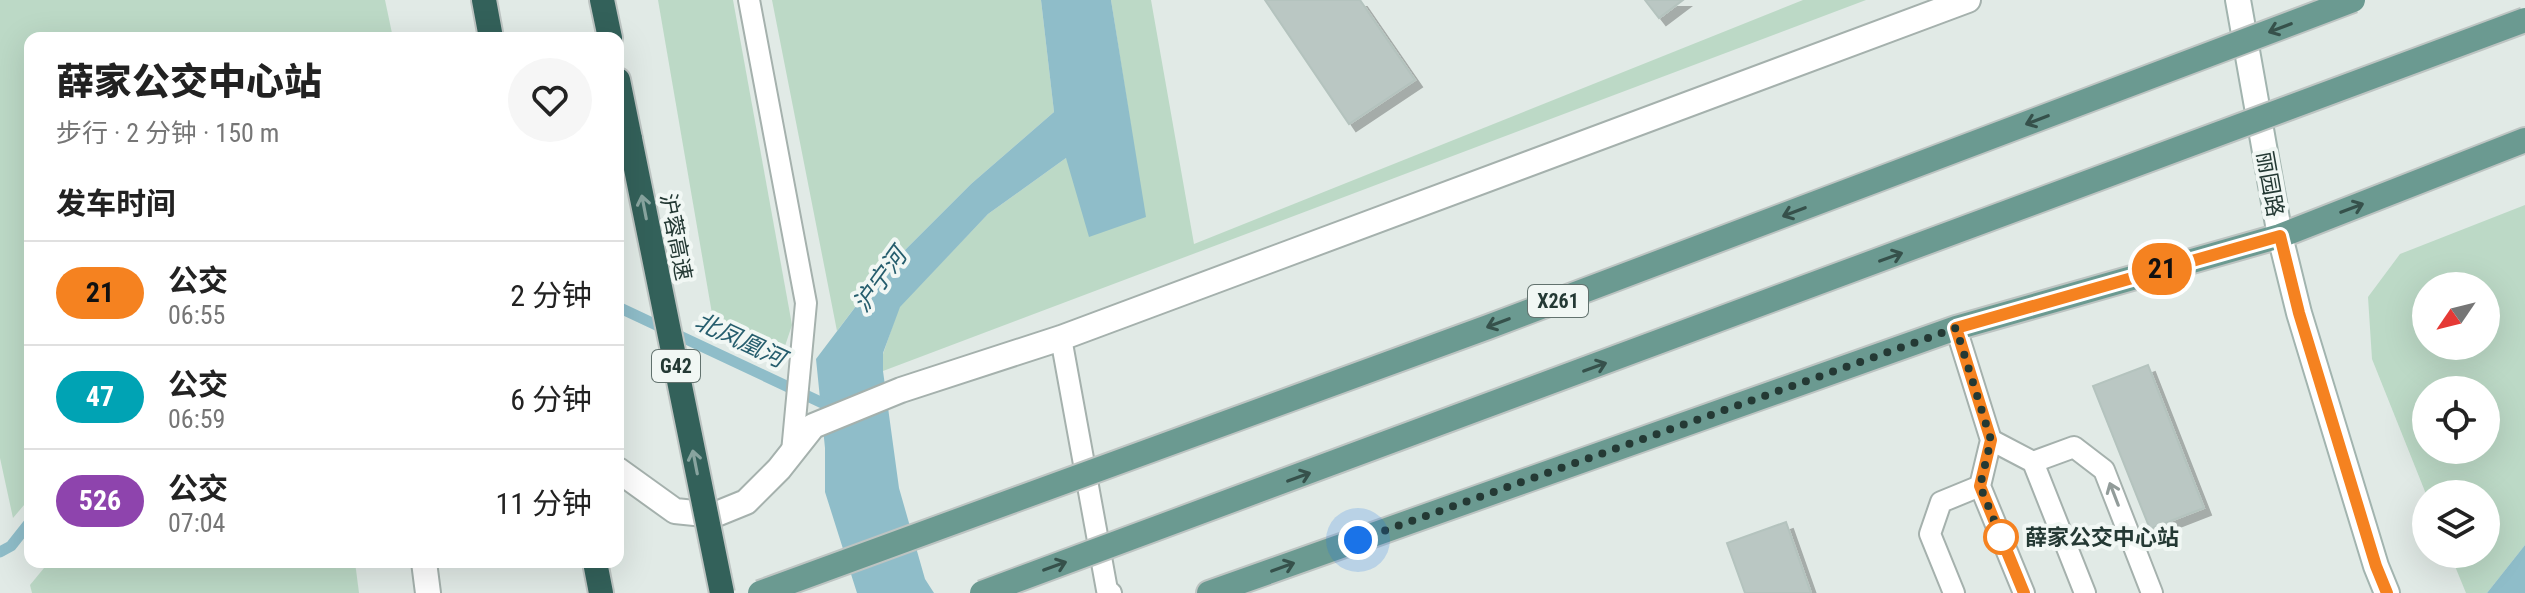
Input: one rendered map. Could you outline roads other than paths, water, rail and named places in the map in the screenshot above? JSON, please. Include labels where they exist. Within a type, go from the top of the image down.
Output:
[{"type":"highway","points":[[484,0],[490,32]]},
{"type":"highway","points":[[602,0],[609,32]]},
{"type":"highway","name":"沪蓉高速","points":[[624,110],[722,593]]},
{"type":"main road","name":"X261","points":[[760,593],[1488,327],[2353,0]]},
{"type":"main road","points":[[982,593],[2525,20]]},
{"type":"main road","points":[[1209,593],[1956,328],[2280,236],[2525,140]]},
{"type":"street","points":[[624,474],[675,511],[714,515],[746,502],[792,452],[804,422],[1061,338],[1968,0]]},
{"type":"street","name":"丽园路","points":[[2238,0],[2280,236],[2299,313],[2387,593]]},
{"type":"street","points":[[425,568],[428,593]]},
{"type":"lane","points":[[749,0],[806,303],[800,365],[804,422]]},
{"type":"lane","points":[[1956,328],[1991,440],[1980,486],[2024,593]]},
{"type":"lane","points":[[1061,338],[1107,590],[1111,593]]},
{"type":"lane","points":[[1991,440],[2033,462],[2085,593]]},
{"type":"lane","points":[[2033,462],[2074,447],[2104,470],[2152,593]]},
{"type":"lane","points":[[1954,593],[1930,534],[1941,502],[1980,486]]},
{"type":"water","name":"沪宁河","points":[[1041,0],[1111,0],[1146,217],[1089,237],[1066,158],[988,214],[900,307],[883,353],[883,371],[899,488],[925,579],[934,593],[857,593],[825,492],[825,448],[816,359],[878,277],[971,184],[1054,112]]},
{"type":"water","points":[[2525,545],[2525,593],[2487,593]]},
{"type":"waterway","name":"北凤凰河","points":[[624,310],[831,407]]},
{"type":"waterway","name":"北凤凰河","points":[[0,552],[11,546],[24,530]]},
{"type":"place","name":"薛家公交中心站","points":[[2001,537]]}]
